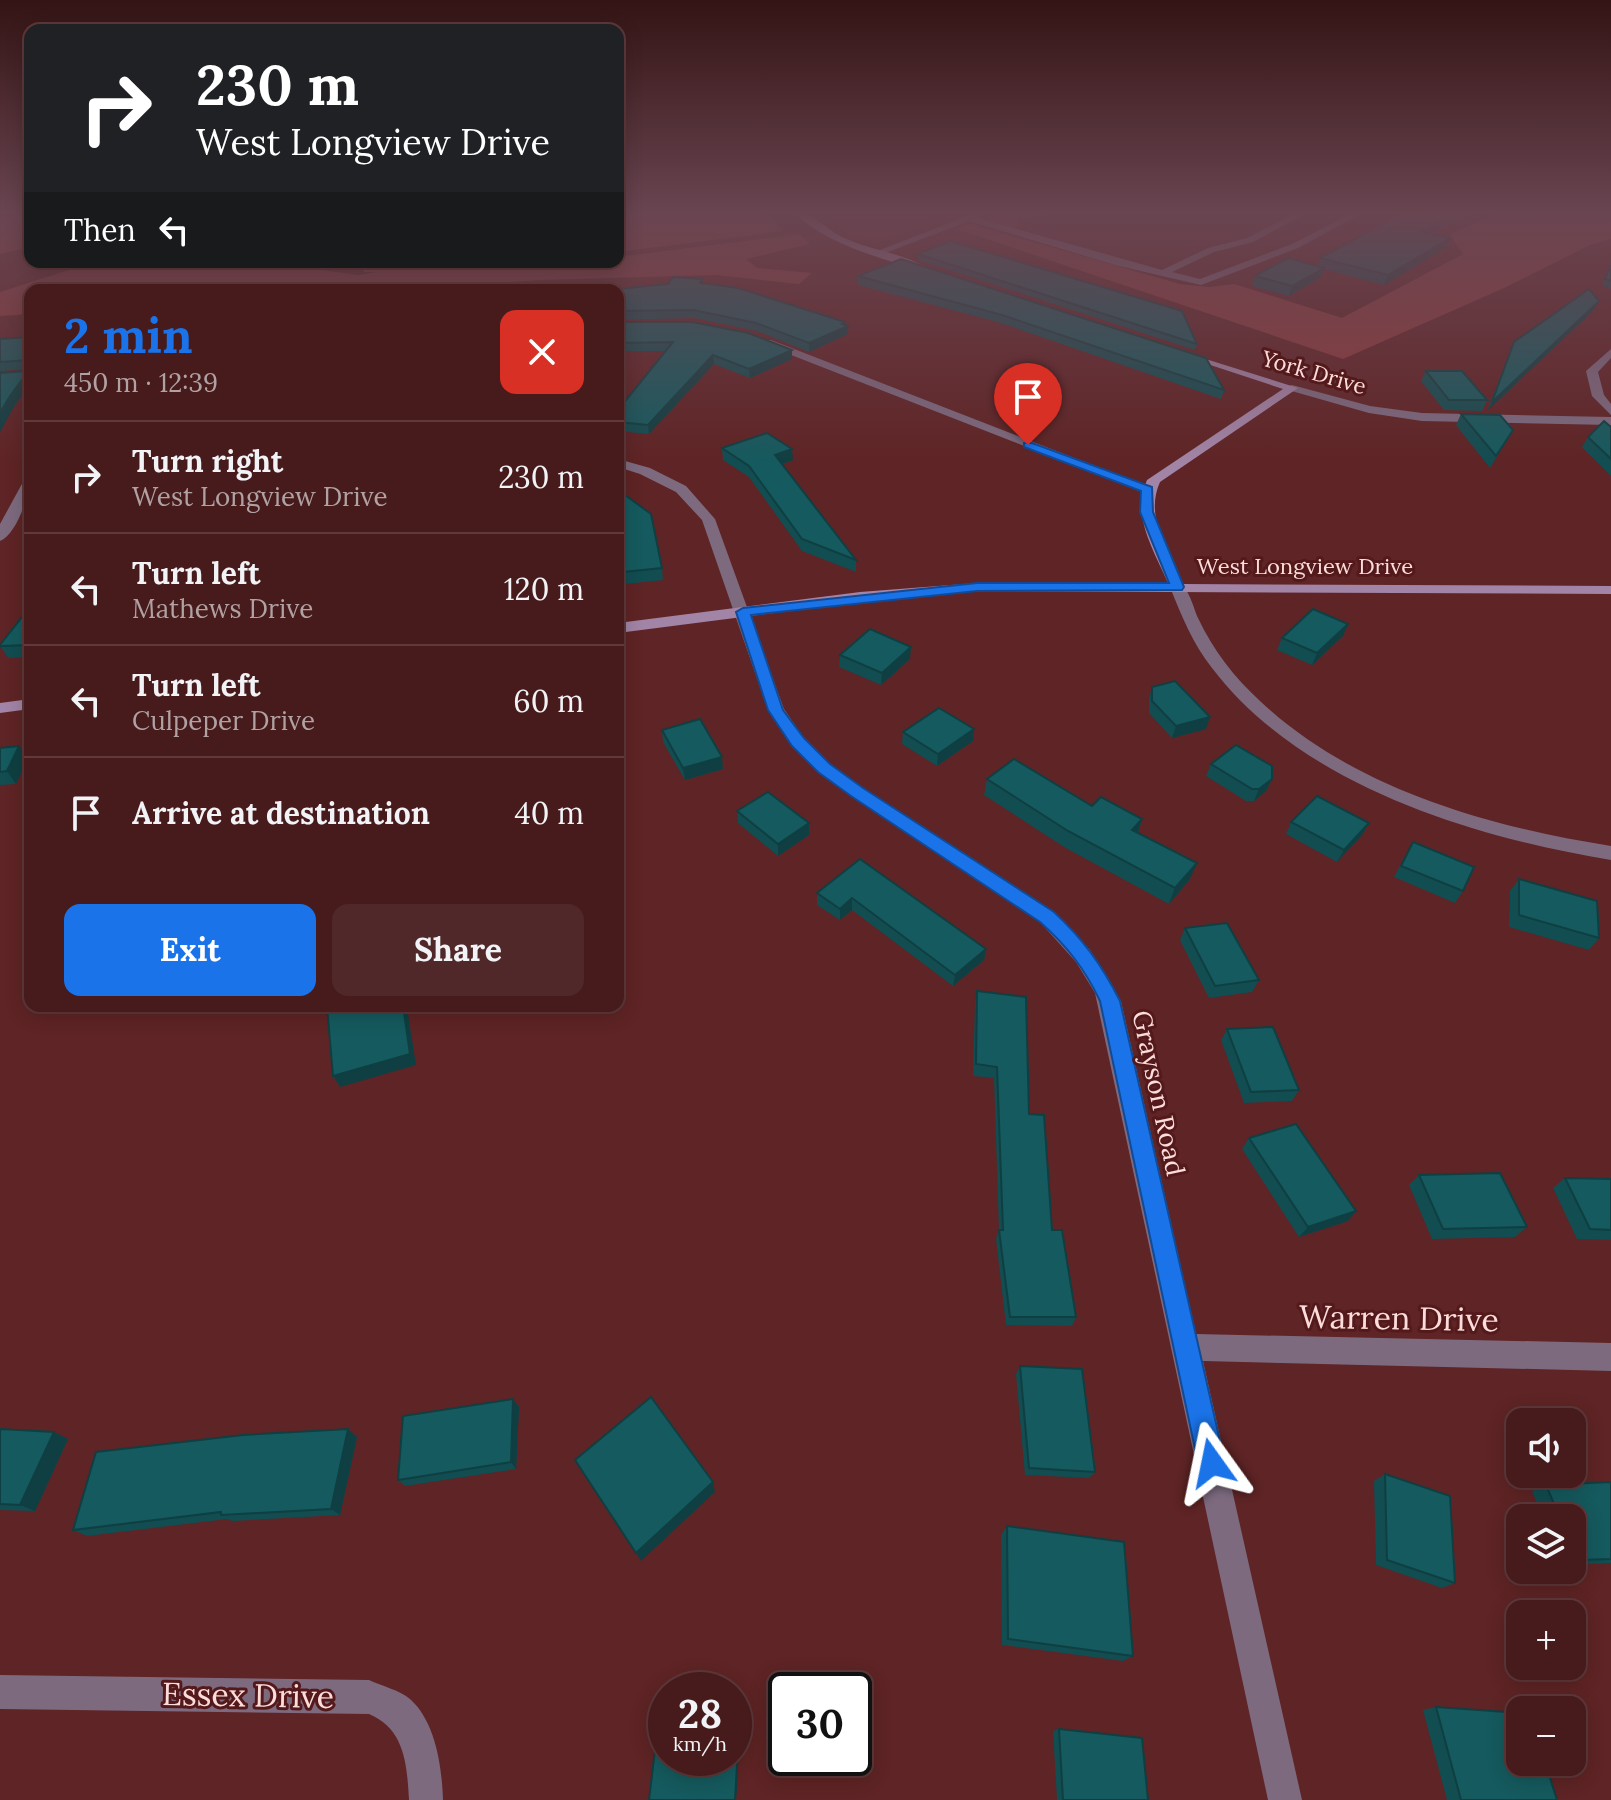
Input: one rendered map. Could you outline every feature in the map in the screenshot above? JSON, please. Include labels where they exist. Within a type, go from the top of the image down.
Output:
[{"type":"street","points":[[752,336],[1111,478],[1147,489]]},
{"type":"street","name":"York Drive","points":[[1165,347],[1369,409],[1436,418],[1611,421]]},
{"type":"street","points":[[1611,352],[1592,371],[1598,396],[1611,411]]},
{"type":"street","points":[[1292,388],[1154,480],[1147,489],[1147,512],[1200,638],[1230,680],[1279,724],[1332,759],[1391,790],[1454,815],[1547,843],[1611,853]]},
{"type":"street","name":"Grayson Road","points":[[624,465],[666,480],[694,501],[708,519],[776,710],[798,742],[824,768],[857,792],[1047,917],[1073,941],[1095,969],[1110,1001],[1285,1800]]},
{"type":"street","points":[[0,509],[23,506]]},
{"type":"street","points":[[0,537],[23,506]]},
{"type":"street","name":"West Longview Drive","points":[[624,627],[977,587],[1611,590]]},
{"type":"street","points":[[0,708],[24,705]]},
{"type":"street","name":"Warren Drive","points":[[1186,1347],[1611,1357]]},
{"type":"street","name":"Essex Drive","points":[[0,1692],[369,1697],[398,1712],[417,1742],[425,1774],[426,1800]]},
{"type":"shaded area","points":[[0,295],[24,295],[24,314],[0,316]]},
{"type":"shaded area","points":[[1153,295],[1269,295],[1342,318],[1385,295],[1488,295],[1343,359]]},
{"type":"building","points":[[624,295],[760,295],[845,322],[842,324],[848,326],[809,343],[756,323],[693,310],[624,311]]},
{"type":"building","points":[[928,295],[1012,295],[1206,358],[1224,390],[1002,315]]},
{"type":"building","points":[[1045,295],[1129,295],[1182,311],[1197,344]]},
{"type":"building","points":[[1581,295],[1594,295],[1599,301],[1492,402],[1514,342]]},
{"type":"building","points":[[624,322],[692,322],[748,333],[792,350],[749,369],[713,355],[648,425],[624,423],[624,403],[673,342],[624,343]]},
{"type":"building","points":[[24,337],[24,360],[0,362],[0,339]]},
{"type":"building","points":[[24,371],[24,377],[0,413],[0,373]]},
{"type":"building","points":[[1426,371],[1462,371],[1487,400],[1449,400]]},
{"type":"building","points":[[1461,414],[1500,415],[1513,430],[1496,456]]},
{"type":"building","points":[[1604,421],[1611,427],[1611,459],[1588,437]]},
{"type":"building","points":[[767,433],[792,449],[775,455],[856,560],[802,539],[749,466],[722,448]]},
{"type":"building","points":[[624,495],[651,514],[662,568],[624,572]]},
{"type":"building","points":[[1313,609],[1348,624],[1317,653],[1282,638]]},
{"type":"building","points":[[24,615],[24,645],[0,645]]},
{"type":"building","points":[[870,629],[911,647],[882,673],[840,655]]},
{"type":"building","points":[[1175,681],[1210,717],[1176,726],[1152,701],[1152,687]]},
{"type":"building","points":[[939,708],[974,729],[938,754],[903,732]]},
{"type":"building","points":[[700,719],[722,757],[683,768],[662,730]]},
{"type":"building","points":[[1236,745],[1272,766],[1272,779],[1259,789],[1252,789],[1211,764]]},
{"type":"building","points":[[19,746],[7,771],[0,772],[0,748]]},
{"type":"building","points":[[1014,759],[1092,806],[1101,797],[1142,819],[1132,830],[1197,863],[1175,888],[1068,831],[987,779]]},
{"type":"building","points":[[768,792],[809,823],[778,844],[737,811]]},
{"type":"building","points":[[1317,796],[1369,823],[1344,850],[1291,822]]},
{"type":"building","points":[[1413,842],[1474,867],[1463,891],[1401,866]]},
{"type":"building","points":[[860,859],[986,949],[955,975],[852,898],[840,909],[817,893]]},
{"type":"building","points":[[1519,879],[1597,901],[1599,938],[1519,915]]},
{"type":"building","points":[[1227,923],[1259,980],[1215,986],[1185,928]]},
{"type":"building","points":[[977,991],[1026,997],[1029,1114],[1044,1115],[1052,1230],[1062,1230],[1076,1317],[1010,1317],[999,1230],[1003,1230],[997,1067],[976,1064]]},
{"type":"building","points":[[328,1012],[404,1012],[410,1054],[333,1076]]},
{"type":"building","points":[[1273,1027],[1299,1090],[1251,1092],[1227,1029]]},
{"type":"building","points":[[1296,1124],[1356,1211],[1308,1227],[1249,1138]]},
{"type":"building","points":[[1500,1173],[1527,1227],[1443,1229],[1419,1175]]},
{"type":"building","points":[[1565,1178],[1611,1179],[1611,1230],[1590,1229]]},
{"type":"building","points":[[1020,1366],[1082,1369],[1095,1472],[1029,1468]]},
{"type":"building","points":[[651,1397],[713,1482],[636,1553],[575,1460]]},
{"type":"building","points":[[513,1399],[511,1462],[398,1480],[403,1416]]},
{"type":"building","points":[[0,1429],[54,1432],[20,1505],[0,1504]]},
{"type":"building","points":[[348,1429],[331,1509],[221,1515],[221,1512],[73,1530],[96,1452],[243,1435]]},
{"type":"building","points":[[1385,1474],[1450,1496],[1455,1583],[1387,1560]]},
{"type":"building","points":[[1611,1482],[1611,1559],[1586,1560],[1586,1504],[1554,1504],[1547,1488],[1586,1488],[1586,1483]]},
{"type":"building","points":[[1007,1526],[1124,1542],[1133,1656],[1008,1639]]},
{"type":"building","points":[[1436,1707],[1506,1712],[1506,1776],[1549,1776],[1557,1800],[1461,1800]]},
{"type":"building","points":[[1059,1729],[1142,1738],[1148,1800],[1063,1800]]},
{"type":"building","points":[[652,1776],[736,1776],[735,1800],[649,1800]]},
{"type":"route","points":[[1028,445],[1147,489],[1147,512],[1177,587],[977,587],[925,590],[743,612],[776,710],[798,742],[824,768],[857,792],[1047,917],[1073,941],[1095,969],[1110,1001],[1212,1463]]}]
